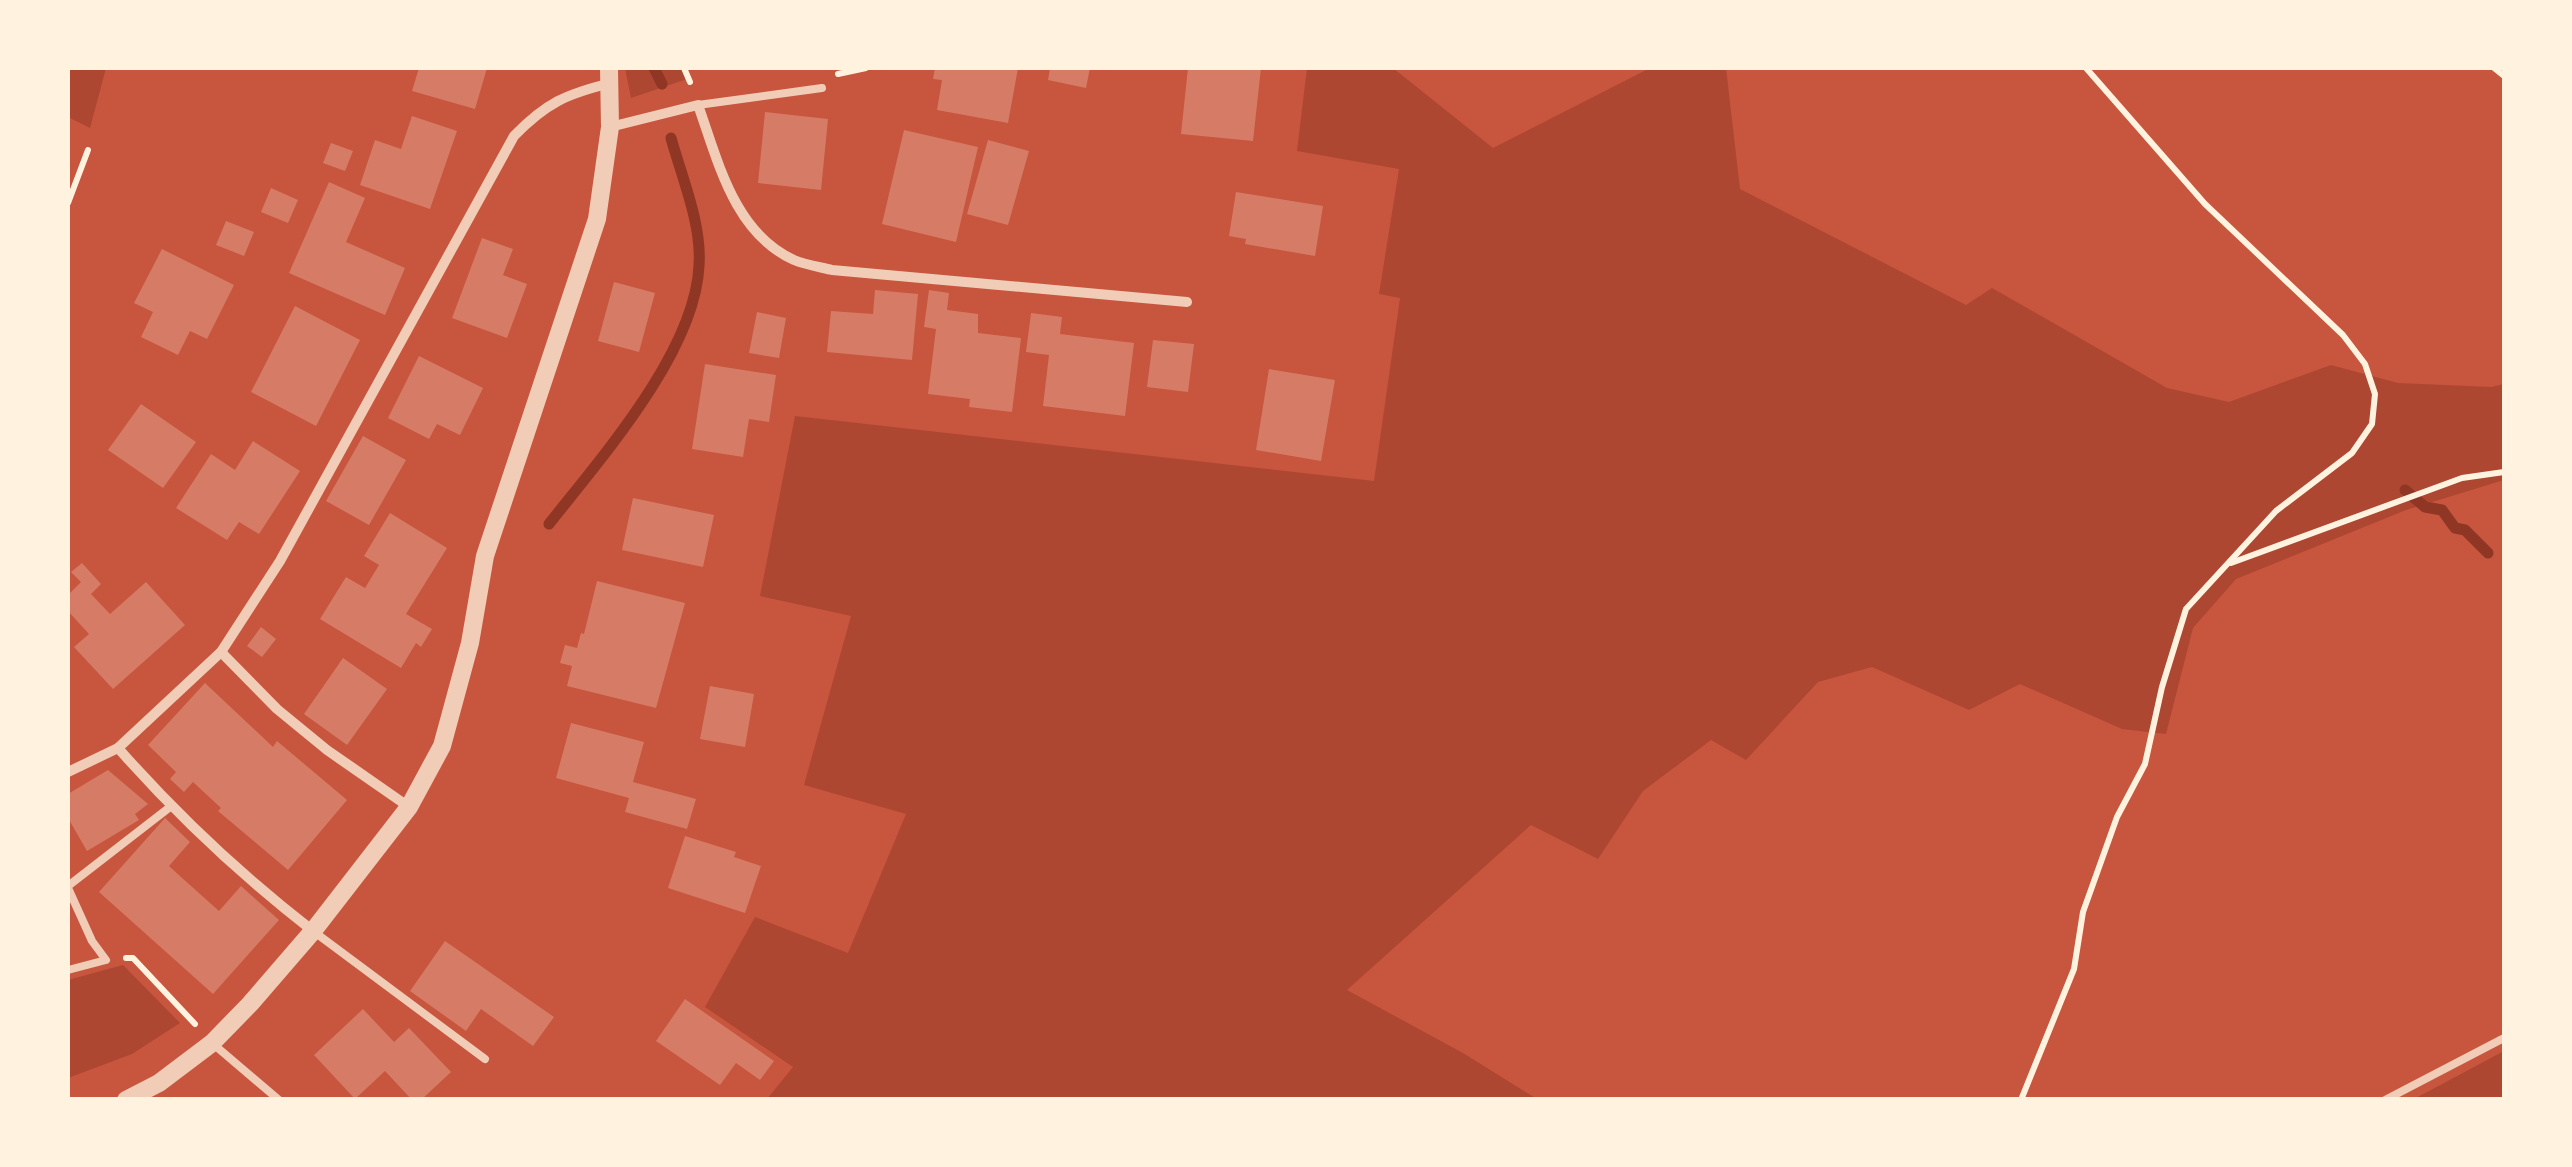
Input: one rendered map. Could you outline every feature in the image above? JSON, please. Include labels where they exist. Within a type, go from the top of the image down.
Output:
[{"type":"street","points":[[68,772],[118,748],[221,652],[280,560],[514,136],[539,109],[610,75],[610,128],[598,219],[486,556],[470,643],[442,746],[409,807],[314,931],[212,1043],[159,1083],[126,1100]]},
{"type":"street","points":[[610,128],[694,106],[729,191],[755,231],[792,259],[832,270],[1186,302]]},
{"type":"street","points":[[221,652],[314,740],[409,807]]},
{"type":"street","points":[[118,748],[170,807],[258,888],[314,931]]},
{"type":"lane","points":[[694,106],[822,88]]},
{"type":"lane","points":[[68,970],[106,960],[92,941],[68,887],[170,807]]},
{"type":"lane","points":[[314,931],[485,1059]]},
{"type":"lane","points":[[2385,1100],[2504,1038]]},
{"type":"lane","points":[[212,1043],[279,1100]]},
{"type":"path","points":[[2021,1100],[2074,970],[2083,912],[2118,817],[2145,764],[2162,687],[2186,610],[2276,511],[2352,452],[2372,424],[2375,394],[2365,364],[2343,335],[2205,204],[2086,68]]},
{"type":"path","points":[[2494,68],[2504,76]]},
{"type":"path","points":[[68,203],[88,150]]},
{"type":"path","points":[[2230,564],[2462,478],[2504,472]]},
{"type":"path","points":[[106,960],[133,958],[212,1043]]},
{"type":"shaded area","points":[[68,68],[106,68],[90,128],[68,117]]},
{"type":"shaded area","points":[[625,68],[683,68],[687,79],[631,98]]},
{"type":"shaded area","points":[[1307,68],[1393,68],[1493,148],[1650,68],[1726,68],[1740,189],[1966,305],[1992,288],[2167,388],[2229,402],[2331,365],[2398,383],[2491,387],[2504,384],[2504,480],[2406,510],[2236,579],[2193,628],[2166,734],[2122,729],[2020,684],[1969,710],[1872,667],[1818,682],[1746,760],[1711,740],[1643,791],[1598,859],[1531,825],[1347,990],[1463,1053],[1537,1099],[767,1099],[793,1067],[705,1007],[755,917],[848,953],[906,814],[804,785],[851,616],[760,596],[795,416],[1374,481],[1400,298],[1379,294],[1399,169],[1297,151]]},
{"type":"shaded area","points":[[123,965],[180,1023],[132,1054],[68,1078],[68,980]]},
{"type":"shaded area","points":[[2504,1051],[2504,1099],[2414,1099]]},
{"type":"building","points":[[419,68],[487,68],[475,109],[412,91]]},
{"type":"building","points":[[935,68],[1018,68],[1008,123],[937,110],[942,80],[933,79]]},
{"type":"building","points":[[1050,68],[1090,68],[1086,88],[1048,80]]},
{"type":"building","points":[[1188,68],[1261,68],[1253,141],[1181,134]]},
{"type":"building","points":[[765,112],[828,119],[821,190],[758,183]]},
{"type":"building","points":[[412,116],[457,131],[430,209],[360,185],[375,140],[401,149]]},
{"type":"building","points":[[904,130],[978,147],[956,242],[882,224]]},
{"type":"building","points":[[988,140],[1029,151],[1008,225],[967,214]]},
{"type":"building","points":[[331,143],[353,151],[345,171],[323,163]]},
{"type":"building","points":[[329,182],[365,198],[346,242],[405,268],[385,315],[289,273]]},
{"type":"building","points":[[271,188],[298,200],[288,223],[261,212]]},
{"type":"building","points":[[1236,192],[1323,206],[1315,256],[1245,244],[1246,239],[1229,236]]},
{"type":"building","points":[[226,221],[254,232],[244,256],[216,245]]},
{"type":"building","points":[[482,238],[513,249],[503,275],[527,284],[507,338],[452,318]]},
{"type":"building","points":[[162,249],[234,285],[207,339],[190,331],[178,355],[141,337],[153,312],[134,303]]},
{"type":"building","points":[[614,282],[655,293],[639,352],[598,341]]},
{"type":"building","points":[[875,290],[918,294],[912,360],[827,352],[831,311],[873,314]]},
{"type":"building","points":[[929,290],[949,293],[947,310],[978,314],[978,333],[1021,338],[1012,412],[969,407],[970,399],[928,394],[936,329],[924,327]]},
{"type":"building","points":[[295,306],[360,340],[316,426],[251,392]]},
{"type":"building","points":[[757,312],[786,318],[779,358],[749,353]]},
{"type":"building","points":[[1031,313],[1062,317],[1060,334],[1134,343],[1125,416],[1043,406],[1049,355],[1026,352]]},
{"type":"building","points":[[1153,340],[1194,344],[1188,392],[1147,387]]},
{"type":"building","points":[[419,356],[483,388],[460,435],[437,424],[429,439],[388,418]]},
{"type":"building","points":[[705,364],[776,375],[769,422],[749,419],[743,457],[692,449]]},
{"type":"building","points":[[1269,369],[1335,380],[1321,461],[1256,450]]},
{"type":"building","points":[[141,404],[196,442],[163,488],[108,450]]},
{"type":"building","points":[[363,436],[406,460],[369,525],[326,501]]},
{"type":"building","points":[[253,441],[300,471],[259,534],[239,522],[227,540],[176,508],[211,454],[235,470]]},
{"type":"building","points":[[633,498],[714,515],[703,567],[622,550]]},
{"type":"building","points":[[390,513],[447,548],[406,614],[432,629],[421,647],[416,643],[401,668],[320,619],[346,577],[365,588],[379,565],[364,556]]},
{"type":"building","points":[[82,563],[101,584],[91,594],[110,614],[146,582],[185,625],[113,689],[74,647],[89,634],[68,611],[68,595],[81,582],[71,572]]},
{"type":"building","points":[[597,581],[685,603],[656,708],[567,686],[572,666],[560,663],[565,645],[577,648],[581,633],[584,634]]},
{"type":"building","points":[[261,627],[276,639],[262,657],[247,646]]},
{"type":"building","points":[[343,658],[387,689],[347,745],[304,714]]},
{"type":"building","points":[[205,683],[273,747],[277,741],[347,800],[288,870],[218,811],[221,808],[193,782],[184,792],[170,779],[176,772],[148,745]]},
{"type":"building","points":[[710,686],[754,694],[745,747],[700,739]]},
{"type":"building","points":[[571,723],[644,742],[633,782],[696,799],[687,829],[625,812],[629,798],[556,778]]},
{"type":"building","points":[[108,770],[148,804],[135,814],[139,820],[87,851],[68,818],[68,794]]},
{"type":"building","points":[[165,818],[190,842],[169,866],[219,911],[241,886],[279,920],[213,994],[99,892]]},
{"type":"building","points":[[685,836],[736,852],[734,857],[761,866],[745,913],[668,888]]},
{"type":"building","points":[[445,941],[554,1017],[533,1046],[481,1009],[466,1031],[410,991]]},
{"type":"building","points":[[685,999],[774,1061],[760,1080],[736,1063],[720,1085],[656,1041]]},
{"type":"building","points":[[363,1009],[394,1042],[409,1028],[451,1072],[421,1100],[412,1100],[385,1071],[355,1099],[314,1055]]},
{"type":"waterway","points":[[654,68],[662,84]]},
{"type":"waterway","points":[[549,524],[642,402],[681,333],[694,299],[699,266],[697,234],[671,138]]},
{"type":"waterway","points":[[2405,490],[2425,507],[2442,510],[2455,528],[2465,530],[2488,553]]}]
